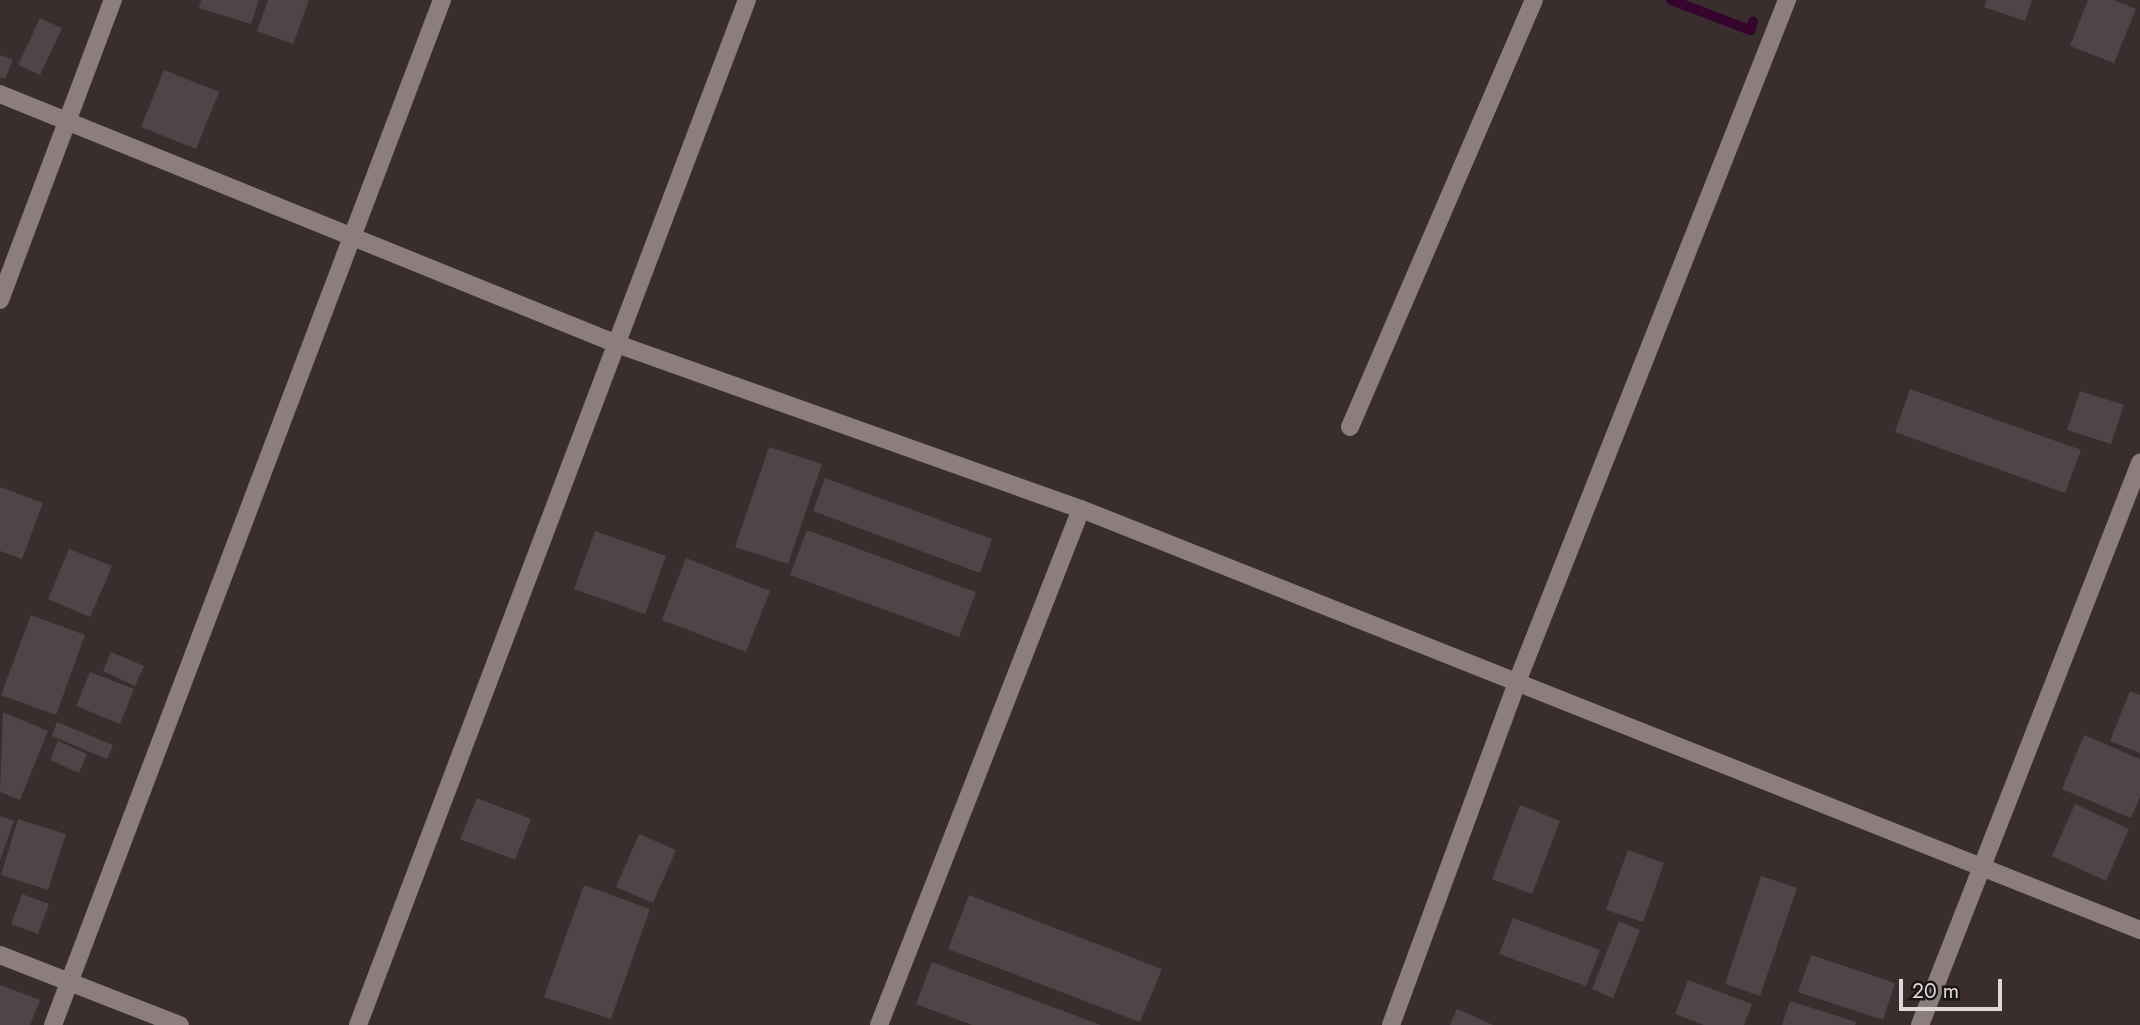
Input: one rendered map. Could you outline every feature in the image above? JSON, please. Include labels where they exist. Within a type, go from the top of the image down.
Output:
[{"type":"street","points":[[0,300],[71,122],[113,0]]},
{"type":"street","points":[[53,1025],[442,0]]},
{"type":"street","points":[[358,1025],[747,0]]},
{"type":"street","points":[[1350,427],[1534,0]]},
{"type":"street","points":[[1391,1025],[1517,682],[1782,2]]},
{"type":"street","points":[[0,94],[355,235],[617,344],[1081,509],[1980,869],[2140,930]]},
{"type":"street","points":[[1920,1025],[2140,463]]},
{"type":"street","points":[[879,1025],[1081,509]]},
{"type":"street","points":[[0,955],[180,1025]]},
{"type":"building","points":[[201,0],[259,0],[251,24],[199,8]]},
{"type":"building","points":[[268,0],[309,0],[293,44],[257,31]]},
{"type":"building","points":[[1987,0],[2032,0],[2025,21],[1984,7]]},
{"type":"building","points":[[2088,0],[2113,0],[2136,9],[2114,63],[2070,46]]},
{"type":"building","points":[[40,18],[62,28],[40,75],[18,65]]},
{"type":"building","points":[[0,55],[13,60],[5,79],[0,77]]},
{"type":"building","points":[[164,70],[219,92],[196,149],[141,127]]},
{"type":"building","points":[[1910,389],[2081,450],[2065,493],[1895,432]]},
{"type":"building","points":[[2080,391],[2124,405],[2111,444],[2067,430]]},
{"type":"building","points":[[769,447],[822,464],[788,564],[735,547]]},
{"type":"building","points":[[825,478],[992,539],[980,573],[813,511]]},
{"type":"building","points":[[0,487],[43,503],[22,559],[0,551]]},
{"type":"building","points":[[807,530],[976,592],[959,637],[790,575]]},
{"type":"building","points":[[595,531],[666,556],[645,614],[574,589]]},
{"type":"building","points":[[69,549],[112,566],[90,617],[48,599]]},
{"type":"building","points":[[686,558],[770,591],[746,652],[662,620]]},
{"type":"building","points":[[31,615],[85,635],[56,715],[1,695]]},
{"type":"building","points":[[111,652],[144,666],[135,686],[103,671]]},
{"type":"building","points":[[90,672],[134,689],[120,724],[76,706]]},
{"type":"building","points":[[2130,691],[2140,695],[2140,753],[2110,741]]},
{"type":"building","points":[[3,712],[48,731],[20,800],[0,792]]},
{"type":"building","points":[[57,722],[113,745],[107,759],[52,736]]},
{"type":"building","points":[[2084,735],[2140,759],[2140,797],[2131,818],[2062,789]]},
{"type":"building","points":[[58,741],[87,754],[79,773],[50,760]]},
{"type":"building","points":[[477,798],[531,819],[515,860],[460,839]]},
{"type":"building","points":[[2075,804],[2129,829],[2106,881],[2052,856]]},
{"type":"building","points":[[1520,805],[1560,821],[1532,894],[1492,879]]},
{"type":"building","points":[[0,816],[14,821],[0,860]]},
{"type":"building","points":[[18,819],[66,834],[48,890],[1,875]]},
{"type":"building","points":[[639,834],[676,850],[653,903],[616,887]]},
{"type":"building","points":[[1628,850],[1664,863],[1643,922],[1606,910]]},
{"type":"building","points":[[1761,876],[1797,888],[1760,996],[1725,984]]},
{"type":"building","points":[[584,885],[650,909],[611,1019],[544,997]]},
{"type":"building","points":[[22,894],[49,904],[38,934],[11,924]]},
{"type":"building","points":[[969,895],[1162,969],[1140,1022],[948,949]]},
{"type":"building","points":[[1513,918],[1600,950],[1586,986],[1499,954]]},
{"type":"building","points":[[1619,921],[1640,930],[1613,998],[1592,989]]},
{"type":"building","points":[[1811,955],[1895,983],[1883,1020],[1798,992]]},
{"type":"building","points":[[932,962],[1101,1025],[972,1025],[916,1004]]},
{"type":"building","points":[[1688,980],[1752,1004],[1744,1025],[1704,1025],[1675,1014]]},
{"type":"building","points":[[0,985],[40,1000],[30,1025],[0,1025]]},
{"type":"building","points":[[1790,1001],[1856,1022],[1855,1025],[1782,1025]]},
{"type":"building","points":[[1457,1009],[1493,1025],[1450,1025]]},
{"type":"waterway","points":[[1671,0],[1750,30],[1753,22]]}]
